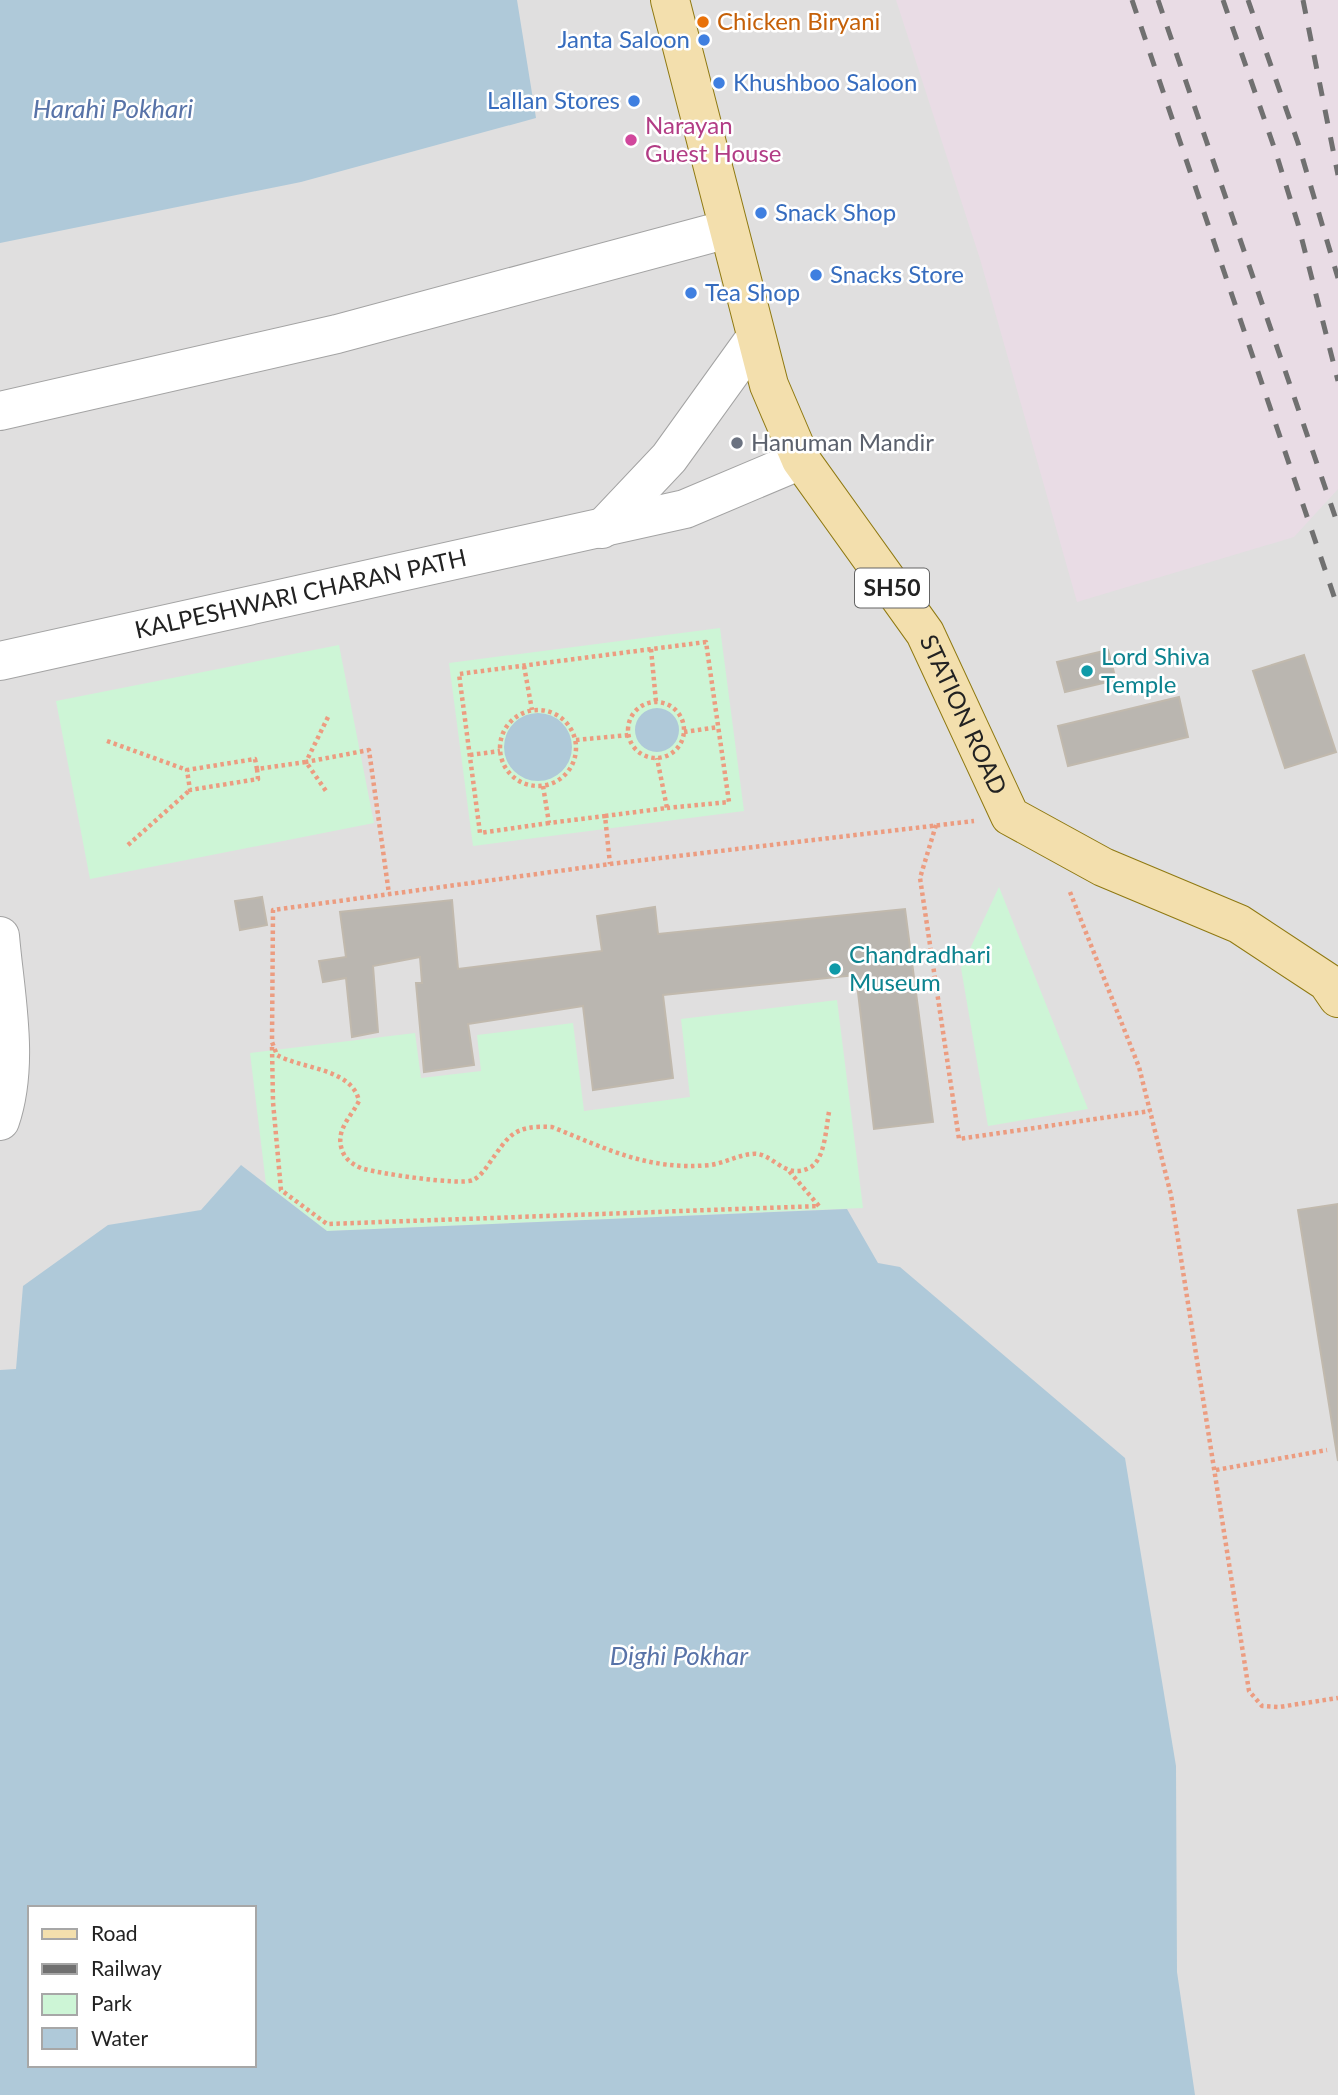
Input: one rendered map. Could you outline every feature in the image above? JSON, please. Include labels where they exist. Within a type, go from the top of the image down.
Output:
[{"type":"main road","name":"STATION ROAD","points":[[670,0],[769,385],[801,460],[925,634],[1010,817],[1103,867],[1239,924],[1334,986]]},
{"type":"street","points":[[0,411],[337,334],[728,229]]},
{"type":"street","points":[[602,529],[669,458],[757,337]]},
{"type":"street","name":"KALPESHWARI CHARAN PATH","points":[[0,661],[685,509],[801,460]]},
{"type":"street","points":[[0,936],[10,1056],[4,1110],[0,1121]]},
{"type":"path","points":[[706,642],[729,802],[480,833],[459,674],[524,666],[706,642]]},
{"type":"path","points":[[651,649],[656,702]]},
{"type":"path","points":[[524,666],[532,710]]},
{"type":"path","points":[[656,702],[670,706],[678,713],[684,732],[675,750],[657,758],[638,751],[629,736],[629,723],[641,706],[656,702]]},
{"type":"path","points":[[532,710],[549,711],[559,715],[573,731],[576,740],[575,761],[569,771],[562,778],[543,786],[532,785],[513,777],[506,769],[500,751],[500,739],[510,720],[532,710]]},
{"type":"path","points":[[306,762],[328,717]]},
{"type":"path","points":[[684,732],[718,727]]},
{"type":"path","points":[[576,740],[629,736]]},
{"type":"path","points":[[107,741],[187,770],[255,759],[258,779],[190,790],[128,845]]},
{"type":"path","points":[[257,769],[369,750],[388,894]]},
{"type":"path","points":[[470,755],[500,751]]},
{"type":"path","points":[[657,758],[667,808]]},
{"type":"path","points":[[306,762],[326,791]]},
{"type":"path","points":[[187,770],[190,790]]},
{"type":"path","points":[[543,786],[549,823]]},
{"type":"path","points":[[605,816],[610,864]]},
{"type":"path","points":[[272,1042],[276,1055],[335,1076],[352,1086],[359,1101],[341,1130],[341,1148],[351,1163],[362,1168],[471,1182],[479,1176],[507,1137],[514,1132],[523,1127],[552,1126],[614,1153],[662,1165],[712,1165],[730,1162],[752,1153],[760,1155],[789,1171],[819,1206],[327,1224],[281,1190],[273,1102],[272,1042],[273,910],[610,864],[1010,817]]},
{"type":"path","points":[[936,825],[920,878],[959,1139],[1150,1111]]},
{"type":"path","points":[[1070,890],[1139,1067],[1171,1195],[1249,1691],[1262,1706],[1271,1707],[1338,1698]]},
{"type":"path","points":[[789,1171],[802,1171],[813,1166],[821,1153],[829,1112]]},
{"type":"path","points":[[1216,1470],[1327,1450]]},
{"type":"shaded area","points":[[0,0],[1338,0],[1338,2095],[0,2095]]},
{"type":"shaded area","points":[[896,0],[1338,0],[1338,489],[1294,537],[1077,602],[980,259]]},
{"type":"green space","points":[[720,628],[744,811],[473,846],[449,663]]},
{"type":"green space","points":[[339,645],[374,823],[90,879],[56,701]]},
{"type":"green space","points":[[999,887],[1088,1109],[988,1126],[961,968]]},
{"type":"green space","points":[[837,1000],[863,1208],[327,1231],[266,1184],[250,1053],[415,1033],[421,1078],[481,1071],[477,1035],[573,1023],[584,1111],[690,1097],[681,1019]]},
{"type":"water","name":"Harahi Pokhari","points":[[0,0],[517,0],[536,118],[301,182],[0,243]]},
{"type":"water","points":[[657,708],[666,709],[673,714],[678,721],[678,739],[673,746],[666,751],[657,752],[648,751],[641,746],[636,739],[635,730],[636,721],[641,714],[648,709]]},
{"type":"water","points":[[538,713],[551,716],[562,723],[569,734],[572,747],[569,760],[562,771],[551,778],[538,781],[525,778],[514,771],[507,760],[504,747],[507,734],[514,723],[525,716]]},
{"type":"water","name":"Dighi Pokhar","points":[[241,1165],[327,1231],[847,1209],[878,1263],[900,1267],[1125,1458],[1176,1766],[1177,1972],[1195,2095],[0,2095],[0,1370],[16,1369],[23,1286],[108,1225],[201,1210]]},
{"type":"building","name":"Lord Shiva Temple","points":[[1108,650],[1116,680],[1065,692],[1057,662]]},
{"type":"building","points":[[1304,655],[1336,752],[1285,768],[1253,671]]},
{"type":"building","points":[[1179,697],[1188,737],[1068,766],[1058,726]]},
{"type":"building","points":[[262,897],[267,925],[240,930],[235,901]]},
{"type":"building","points":[[452,900],[458,969],[602,951],[597,916],[655,907],[658,934],[905,909],[933,1122],[874,1129],[856,975],[663,995],[673,1078],[593,1090],[583,1006],[468,1024],[474,1065],[424,1072],[416,983],[422,983],[420,957],[373,966],[378,1032],[352,1037],[346,978],[323,982],[319,961],[346,957],[340,912]]},
{"type":"building","points":[[1338,1204],[1338,1461],[1298,1210]]},
{"type":"railway","points":[[1132,0],[1338,608]]},
{"type":"railway","points":[[1158,0],[1338,525]]},
{"type":"railway","points":[[1223,0],[1298,224],[1338,381]]},
{"type":"railway","points":[[1248,0],[1298,143],[1338,278]]},
{"type":"railway","points":[[1303,0],[1338,175]]},
{"type":"place","name":"Chicken Biryani","points":[[703,22]]},
{"type":"place","name":"Janta Saloon","points":[[704,40]]},
{"type":"place","name":"Khushboo Saloon","points":[[719,83]]},
{"type":"place","name":"Lallan Stores","points":[[634,101]]},
{"type":"place","name":"Narayan Guest House","points":[[631,140]]},
{"type":"place","name":"Snack Shop","points":[[761,213]]},
{"type":"place","name":"Snacks Store","points":[[816,275]]},
{"type":"place","name":"Tea Shop","points":[[691,293]]},
{"type":"place","name":"Hanuman Mandir","points":[[737,443]]},
{"type":"place","name":"Lord Shiva Temple","points":[[1087,671]]},
{"type":"place","name":"Chandradhari Museum","points":[[835,969]]}]
